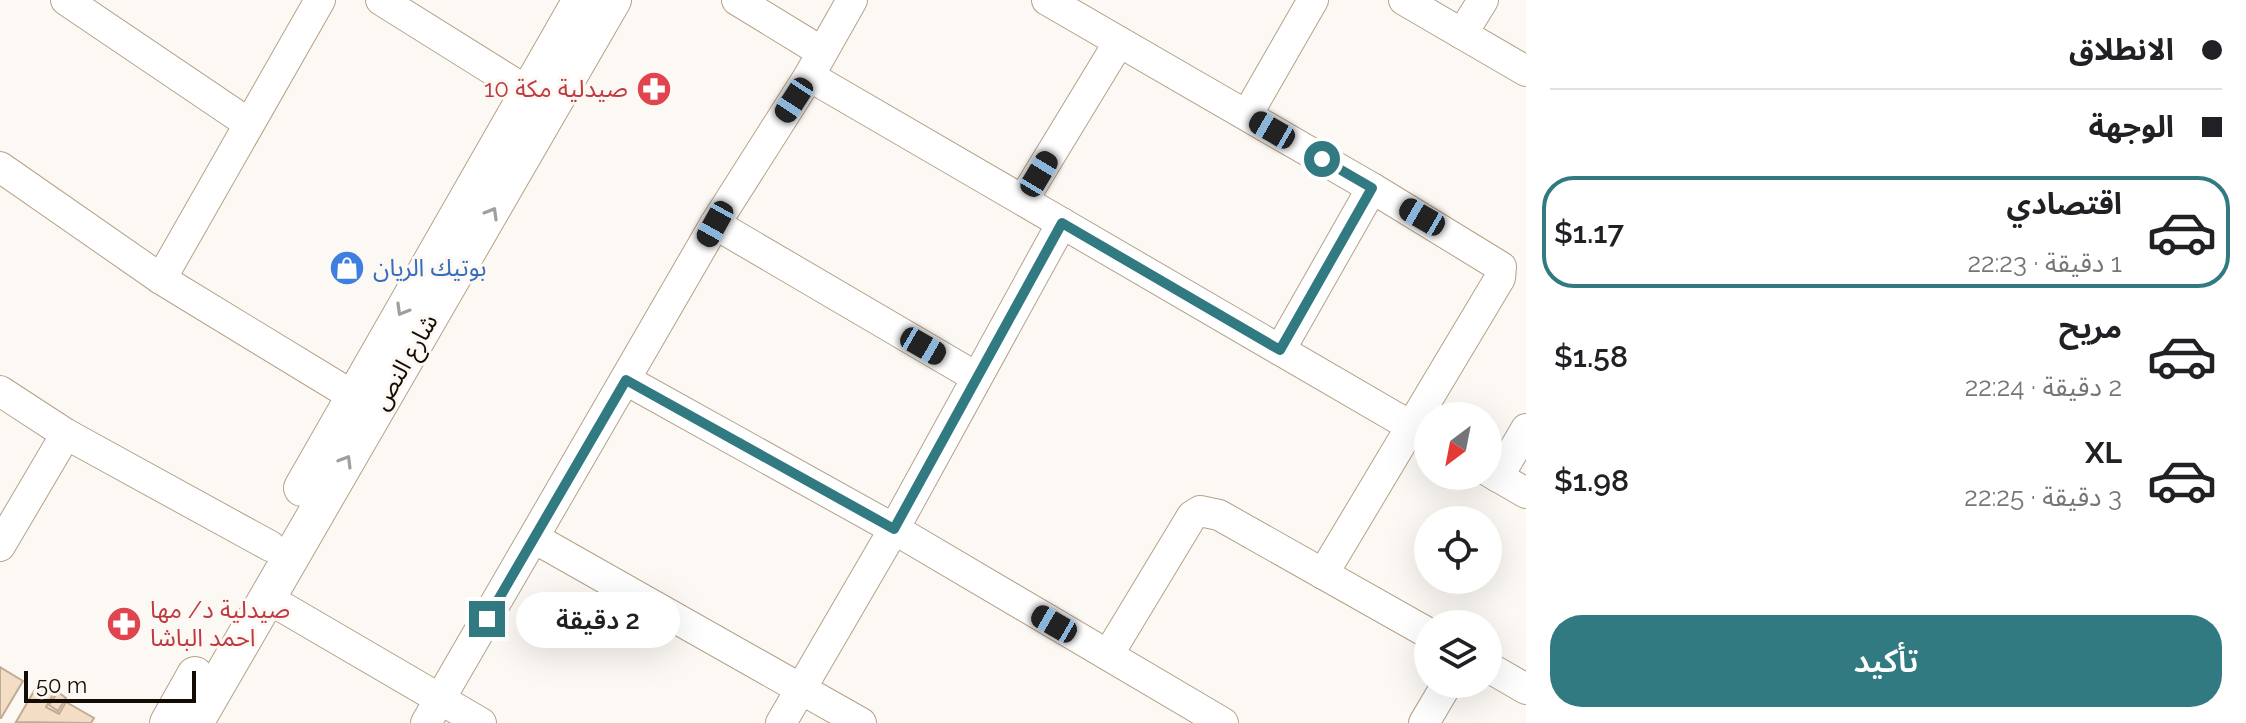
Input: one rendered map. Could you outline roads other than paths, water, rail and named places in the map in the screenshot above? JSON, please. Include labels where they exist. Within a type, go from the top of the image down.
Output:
[{"type":"main road","name":"شارع النص","points":[[168,723],[581,0]]},
{"type":"main road","name":"شارع النص","points":[[195,723],[613,0]]},
{"type":"street","points":[[66,0],[248,123]]},
{"type":"street","points":[[161,279],[320,0]]},
{"type":"street","points":[[381,0],[528,92]]},
{"type":"street","points":[[737,0],[816,64],[1023,200],[1414,428]]},
{"type":"street","points":[[433,711],[715,224],[816,64],[852,0]]},
{"type":"street","points":[[1047,0],[1372,188],[1501,267],[1500,278],[1435,402]]},
{"type":"street","points":[[1247,115],[1313,0]]},
{"type":"street","points":[[1404,0],[1526,71]]},
{"type":"street","points":[[1462,34],[1483,0]]},
{"type":"street","points":[[1023,200],[1119,42]]},
{"type":"street","points":[[0,167],[161,279],[353,396]]},
{"type":"street","points":[[1280,350],[1372,188]]},
{"type":"street","points":[[781,723],[894,529],[1062,223]]},
{"type":"street","points":[[715,224],[976,377]]},
{"type":"street","points":[[626,380],[894,529],[1223,723]]},
{"type":"street","points":[[0,391],[66,434],[270,546]]},
{"type":"street","points":[[1502,462],[1526,429]]},
{"type":"street","points":[[0,546],[66,434]]},
{"type":"street","points":[[1323,574],[1414,440]]},
{"type":"street","points":[[1502,479],[1526,493]]},
{"type":"street","points":[[1108,655],[1192,516],[1200,511],[1219,515],[1414,625]]},
{"type":"street","points":[[534,538],[861,723]]},
{"type":"street","points":[[267,598],[433,711],[481,723]]},
{"type":"street","points":[[1502,675],[1526,689]]},
{"type":"street","points":[[1424,723],[1439,698]]},
{"type":"place","name":"صيدلية مكة 10","points":[[654,89]]},
{"type":"place","name":"بوتيك الريان","points":[[347,268]]},
{"type":"place","name":"صيدلية د/ مها احمد الباشا","points":[[124,624]]}]
